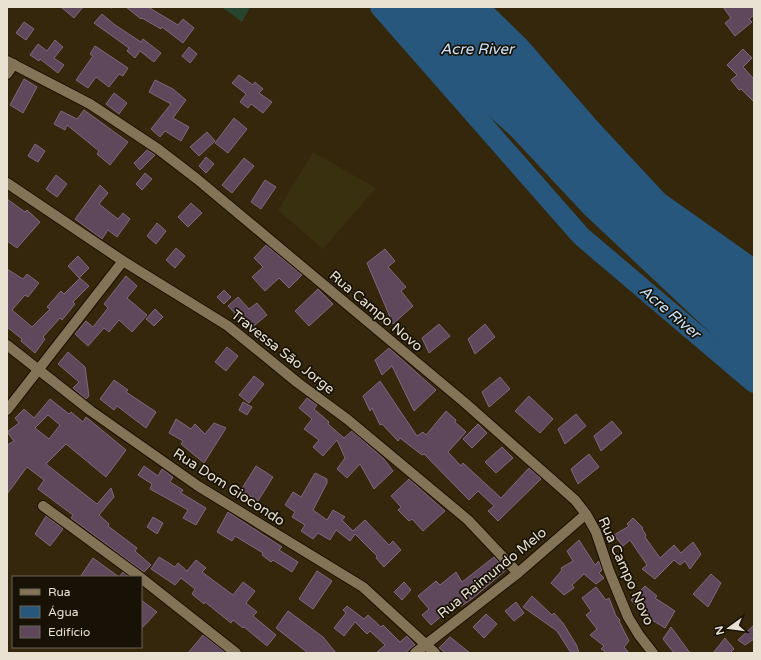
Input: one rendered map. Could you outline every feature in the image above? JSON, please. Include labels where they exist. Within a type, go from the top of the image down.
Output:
[{"type":"street","points":[[7,74],[10,63]]},
{"type":"street","name":"Rua Campo Novo","points":[[10,63],[90,104],[158,149],[197,179],[464,402],[556,482],[586,514],[596,532],[609,571],[628,617],[639,635],[653,653]]},
{"type":"street","name":"Travessa São Jorge","points":[[7,183],[123,261],[228,326],[298,383],[347,419],[468,520],[518,573]]},
{"type":"street","points":[[7,410],[123,261]]},
{"type":"street","name":"Rua Dom Giocondo","points":[[7,345],[97,415],[198,486],[363,587],[434,653]]},
{"type":"street","points":[[43,506],[137,576]]},
{"type":"street","name":"Rua Raimundo Melo","points":[[415,653],[518,573],[586,514]]},
{"type":"street","points":[[142,580],[236,653]]},
{"type":"green space","points":[[222,7],[250,7],[242,22]]},
{"type":"sand","points":[[313,152],[376,188],[323,249],[278,210]]},
{"type":"water","name":"Acre River","points":[[372,7],[493,7],[527,40],[597,121],[665,194],[754,257],[754,374],[584,214],[511,136],[428,62]]},
{"type":"building","points":[[61,7],[83,7],[74,18]]},
{"type":"building","points":[[126,7],[148,7],[178,25],[183,19],[194,28],[183,43],[162,27],[161,29],[142,18],[141,19]]},
{"type":"building","points":[[723,7],[754,7],[754,15],[749,19],[752,22],[735,36],[725,23],[731,18]]},
{"type":"building","points":[[102,14],[115,25],[141,42],[143,39],[161,53],[154,62],[140,51],[135,58],[127,51],[129,48],[94,23]]},
{"type":"building","points":[[24,22],[34,29],[26,40],[16,33]]},
{"type":"building","points":[[55,40],[63,47],[54,58],[64,65],[58,73],[40,59],[39,61],[30,55],[38,44],[47,51]]},
{"type":"building","points":[[95,46],[128,68],[123,76],[119,74],[109,87],[96,77],[88,88],[76,80],[93,56],[90,54]]},
{"type":"building","points":[[189,47],[197,54],[190,63],[182,56]]},
{"type":"building","points":[[743,49],[752,58],[743,67],[754,79],[754,102],[741,89],[739,90],[731,80],[737,75],[727,65]]},
{"type":"building","points":[[239,75],[253,85],[255,82],[263,89],[259,93],[272,102],[263,113],[251,104],[248,108],[240,102],[246,94],[232,83]]},
{"type":"building","points":[[24,79],[37,87],[23,113],[10,105]]},
{"type":"building","points":[[155,80],[173,89],[186,100],[173,118],[189,127],[181,141],[165,131],[160,137],[151,129],[171,104],[149,92]]},
{"type":"building","points":[[114,93],[127,103],[119,114],[106,104]]},
{"type":"building","points":[[84,110],[128,142],[110,165],[97,154],[99,151],[67,125],[65,130],[54,124],[61,111],[77,119]]},
{"type":"building","points":[[234,118],[247,129],[228,153],[215,143]]},
{"type":"building","points":[[207,132],[215,141],[199,156],[190,147]]},
{"type":"building","points":[[35,144],[45,151],[38,162],[28,156]]},
{"type":"building","points":[[147,150],[155,155],[140,170],[134,163]]},
{"type":"building","points":[[206,157],[214,164],[206,173],[199,166]]},
{"type":"building","points":[[244,158],[254,166],[232,193],[222,185]]},
{"type":"building","points":[[145,173],[152,179],[142,190],[136,184]]},
{"type":"building","points":[[56,175],[67,184],[57,197],[46,189]]},
{"type":"building","points":[[265,180],[276,187],[261,209],[251,202]]},
{"type":"building","points":[[100,185],[108,193],[99,204],[118,219],[123,213],[130,219],[117,237],[108,230],[102,239],[75,219]]},
{"type":"building","points":[[7,199],[25,212],[27,210],[40,222],[17,248],[7,241]]},
{"type":"building","points":[[191,203],[202,213],[188,227],[178,217]]},
{"type":"building","points":[[157,223],[166,231],[156,244],[147,236]]},
{"type":"building","points":[[266,245],[302,275],[289,288],[279,278],[265,291],[252,277],[263,267],[254,258]]},
{"type":"building","points":[[176,248],[185,256],[175,268],[166,260]]},
{"type":"building","points":[[385,249],[395,261],[388,267],[406,287],[401,291],[413,306],[393,324],[367,263]]},
{"type":"building","points":[[78,256],[89,268],[79,278],[68,266]]},
{"type":"building","points":[[7,269],[23,279],[27,274],[39,283],[28,297],[25,295],[12,310],[32,327],[50,309],[47,307],[61,291],[64,294],[80,278],[89,286],[73,302],[75,304],[62,320],[60,318],[43,337],[45,339],[35,353],[21,341],[22,339],[7,327]]},
{"type":"building","points":[[126,276],[137,286],[127,298],[147,315],[132,332],[119,320],[109,332],[104,328],[88,346],[75,334],[86,321],[93,327],[108,308],[104,304]]},
{"type":"building","points":[[318,289],[333,304],[309,326],[295,311]]},
{"type":"building","points":[[224,290],[231,297],[224,304],[217,297]]},
{"type":"building","points":[[238,297],[249,309],[257,303],[267,315],[250,329],[228,306]]},
{"type":"building","points":[[155,309],[163,317],[154,326],[146,319]]},
{"type":"building","points":[[439,324],[450,336],[429,353],[422,338]]},
{"type":"building","points":[[485,324],[495,337],[475,354],[468,339]]},
{"type":"building","points":[[227,347],[238,356],[226,371],[215,362]]},
{"type":"building","points":[[389,348],[436,390],[414,411],[392,366],[382,375],[375,360]]},
{"type":"building","points":[[68,352],[85,367],[89,396],[86,399],[73,388],[79,382],[58,364]]},
{"type":"building","points":[[254,376],[264,384],[249,403],[239,395]]},
{"type":"building","points":[[500,377],[510,389],[489,407],[482,392]]},
{"type":"building","points":[[114,380],[128,390],[126,392],[156,412],[146,428],[117,406],[114,410],[100,399]]},
{"type":"building","points":[[380,381],[417,436],[423,432],[426,435],[446,411],[456,420],[455,422],[466,432],[448,452],[461,466],[463,463],[501,498],[529,468],[541,479],[498,521],[488,511],[494,506],[478,491],[469,500],[424,454],[422,455],[400,438],[398,441],[382,424],[380,425],[372,408],[370,411],[363,396]]},
{"type":"building","points":[[529,396],[553,419],[540,433],[515,411]]},
{"type":"building","points":[[307,398],[317,405],[314,409],[344,438],[352,431],[384,459],[393,471],[374,489],[360,464],[347,478],[337,469],[345,458],[337,440],[323,456],[313,447],[319,440],[304,429],[312,419],[299,408]]},
{"type":"building","points":[[50,399],[69,414],[71,412],[83,422],[86,417],[126,450],[106,477],[66,444],[46,464],[97,504],[111,488],[114,497],[99,515],[109,524],[108,526],[137,548],[135,551],[151,565],[144,572],[71,518],[73,515],[38,489],[44,480],[27,467],[7,494],[7,445],[14,441],[7,432],[19,423],[15,418],[24,409],[34,418]],"holes":[[[48,415],[60,425],[49,439],[35,428]]]},
{"type":"building","points":[[243,402],[252,407],[247,415],[239,410]]},
{"type":"building","points":[[576,414],[586,426],[565,444],[558,429]]},
{"type":"building","points":[[176,419],[191,429],[195,424],[205,434],[214,423],[226,428],[204,463],[181,444],[183,441],[169,433]]},
{"type":"building","points":[[612,421],[622,433],[601,451],[594,436]]},
{"type":"building","points":[[478,424],[487,433],[472,448],[463,439]]},
{"type":"building","points":[[502,447],[513,458],[496,473],[485,462]]},
{"type":"building","points":[[589,454],[599,467],[578,484],[571,469]]},
{"type":"building","points":[[144,466],[158,476],[162,469],[173,477],[170,482],[183,490],[181,493],[206,508],[196,525],[183,518],[188,510],[150,489],[152,484],[138,475]]},
{"type":"building","points":[[256,466],[273,477],[258,501],[241,490]]},
{"type":"building","points":[[315,473],[327,479],[327,483],[313,510],[327,520],[333,510],[345,517],[342,520],[353,531],[365,520],[389,545],[393,541],[401,550],[384,567],[376,558],[377,556],[355,534],[350,541],[336,530],[330,540],[318,533],[313,539],[301,531],[305,525],[292,517],[295,512],[285,505],[293,492],[301,497]]},
{"type":"building","points":[[409,479],[445,511],[423,531],[412,519],[409,521],[398,510],[401,507],[391,496]]},
{"type":"building","points":[[228,512],[282,547],[279,550],[298,562],[292,572],[273,560],[271,562],[262,555],[263,553],[235,536],[232,541],[217,532]]},
{"type":"building","points":[[46,516],[63,529],[50,546],[35,534]]},
{"type":"building","points":[[153,517],[163,523],[157,534],[147,527]]},
{"type":"building","points":[[633,518],[643,528],[642,529],[646,535],[645,537],[660,558],[674,545],[681,553],[693,542],[701,554],[690,569],[685,561],[680,565],[674,560],[655,579],[642,569],[647,565],[630,540],[623,546],[614,535],[629,526],[627,524]]},
{"type":"building","points":[[579,540],[595,565],[599,561],[602,570],[599,573],[604,578],[596,584],[584,574],[572,585],[574,588],[564,595],[551,583],[562,570],[561,568],[573,561],[567,551]]},
{"type":"building","points":[[159,557],[175,567],[178,563],[187,571],[196,560],[206,568],[202,572],[233,595],[243,582],[255,591],[246,603],[257,612],[253,616],[276,635],[267,646],[244,627],[243,628],[233,620],[231,623],[205,602],[204,604],[192,594],[195,589],[181,578],[175,585],[151,569]]},
{"type":"building","points":[[494,557],[506,570],[473,598],[460,607],[456,604],[431,625],[422,615],[429,609],[418,596],[436,581],[440,585],[456,572],[462,582]]},
{"type":"building","points":[[93,558],[118,576],[81,576]]},
{"type":"building","points":[[317,571],[332,581],[313,609],[299,599]]},
{"type":"building","points":[[123,572],[128,576],[120,576]]},
{"type":"building","points":[[711,574],[721,583],[708,607],[693,594]]},
{"type":"building","points":[[404,582],[411,590],[402,600],[394,592]]},
{"type":"building","points":[[645,586],[657,596],[655,598],[675,611],[665,628],[644,615],[631,600]]},
{"type":"building","points":[[596,587],[606,600],[609,598],[616,616],[620,620],[619,621],[629,641],[624,647],[629,653],[607,653],[601,649],[604,646],[590,635],[597,629],[586,615],[591,611],[582,598]]},
{"type":"building","points":[[532,596],[552,615],[554,613],[563,623],[577,646],[579,653],[571,653],[557,631],[523,607]]},
{"type":"building","points":[[142,601],[157,612],[142,628]]},
{"type":"building","points":[[516,602],[524,613],[514,621],[505,611]]},
{"type":"building","points":[[347,606],[364,619],[368,615],[381,627],[383,625],[400,642],[407,636],[415,645],[405,653],[376,653],[385,645],[370,631],[367,634],[355,622],[344,636],[334,628],[346,613],[343,610]]},
{"type":"building","points":[[288,611],[323,637],[336,653],[308,653],[276,628]]},
{"type":"building","points":[[486,614],[497,624],[484,638],[473,627]]},
{"type":"building","points":[[754,625],[754,639],[745,645],[738,640]]},
{"type":"building","points":[[671,627],[690,653],[674,653],[663,639]]},
{"type":"building","points":[[203,635],[226,653],[188,653]]},
{"type":"building","points":[[450,637],[470,653],[446,653],[439,648]]},
{"type":"building","points":[[725,638],[734,649],[730,653],[713,653]]},
{"type":"waterway","name":"Acre River","points":[[380,7],[581,236],[754,383]]}]
